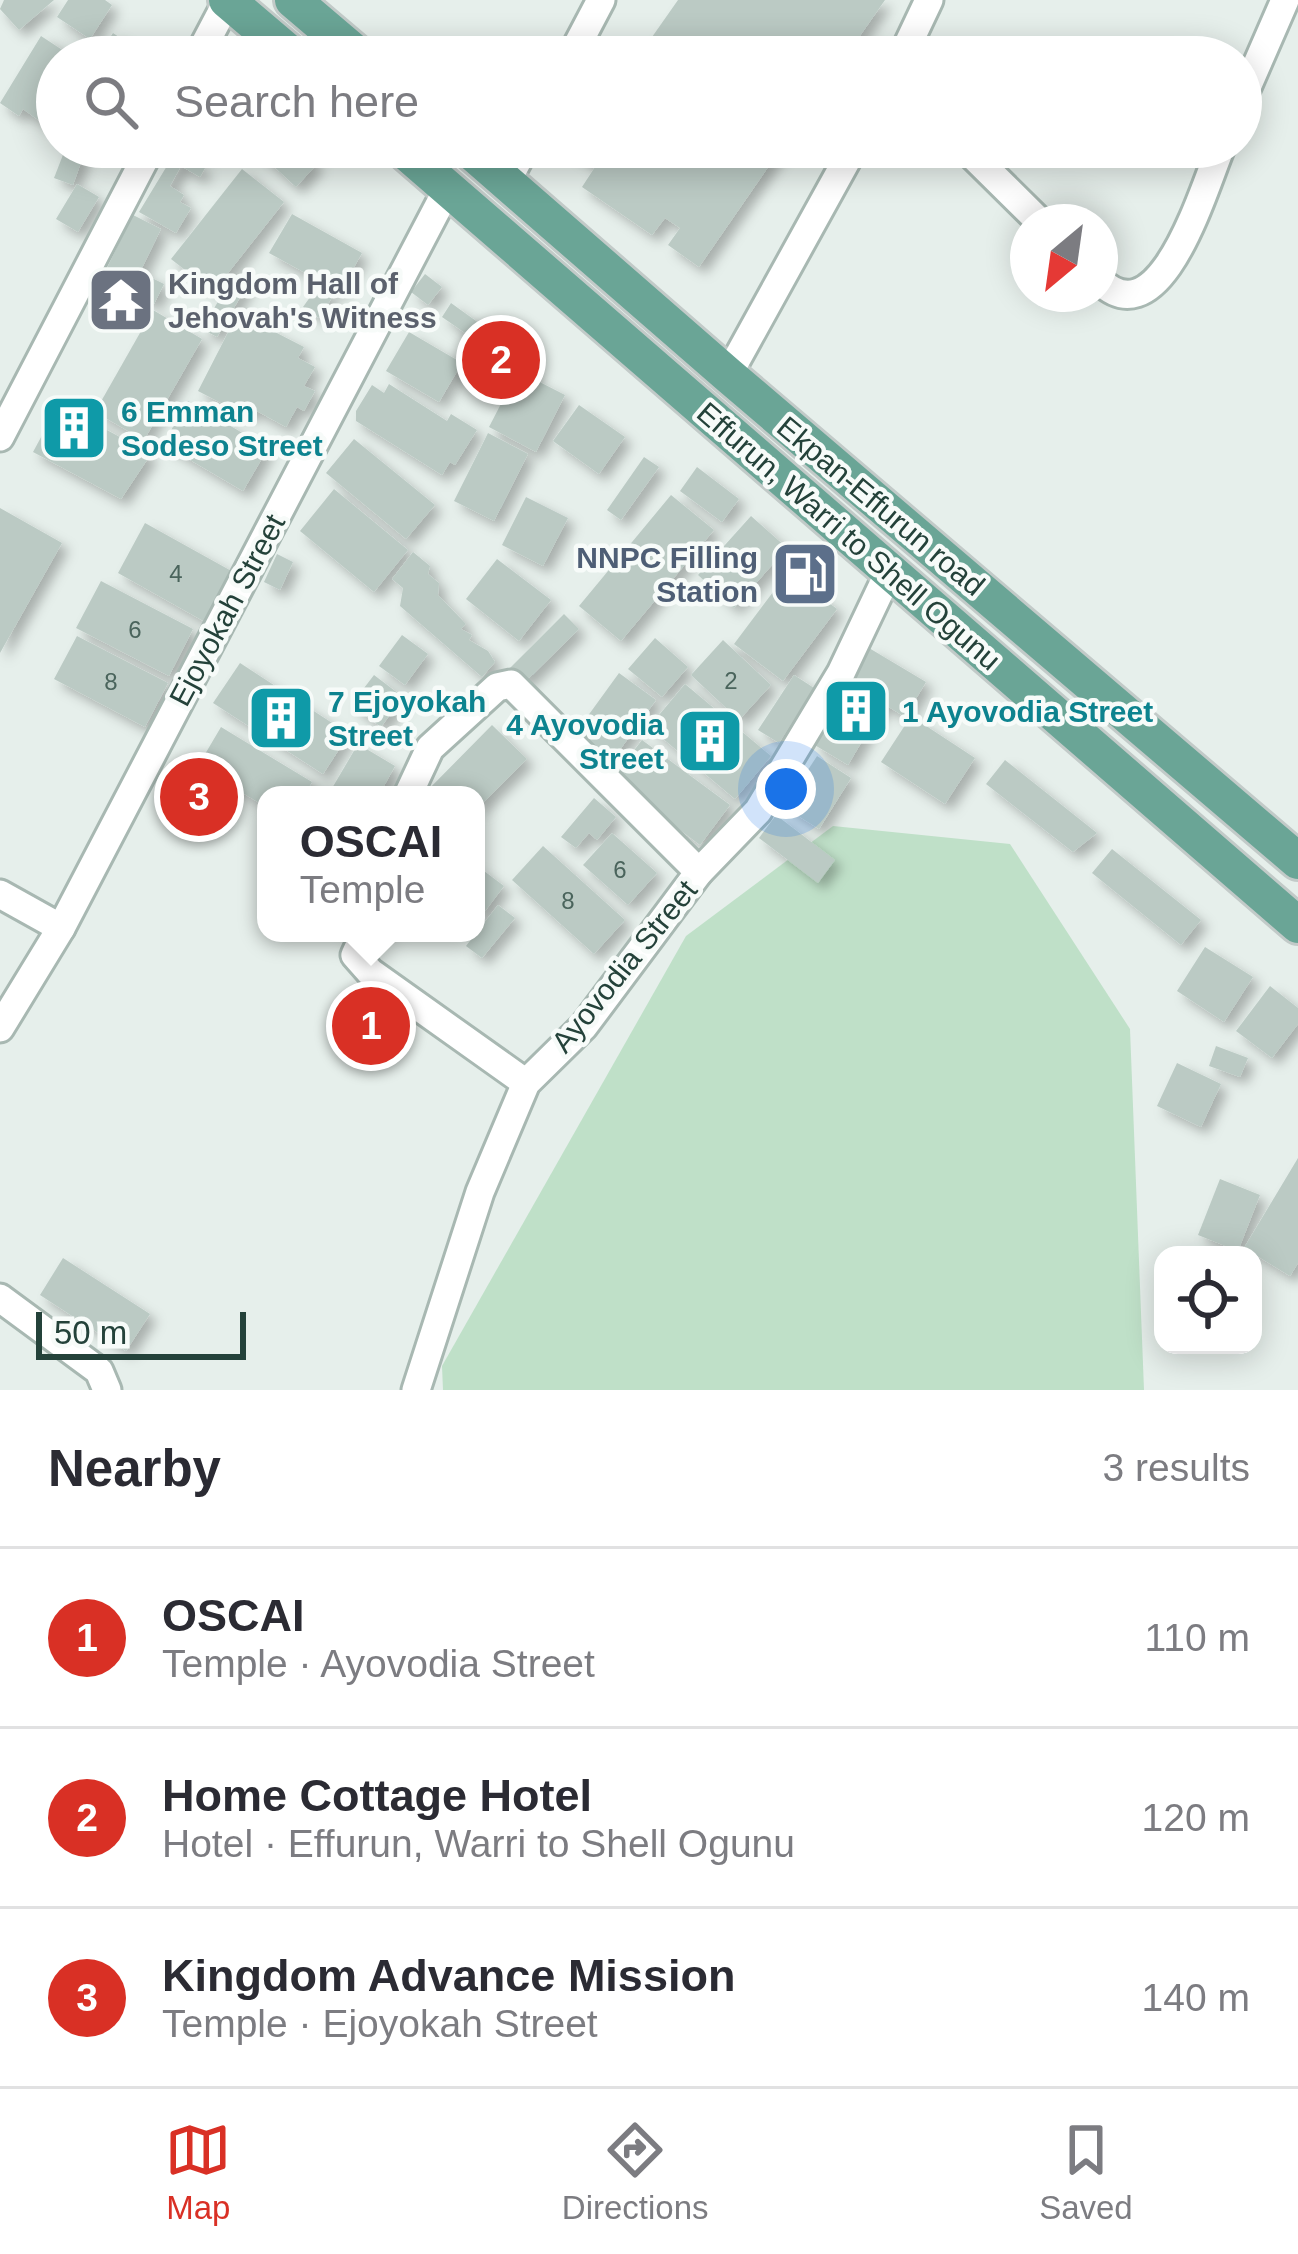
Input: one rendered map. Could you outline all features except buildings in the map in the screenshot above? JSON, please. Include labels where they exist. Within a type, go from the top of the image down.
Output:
[{"type":"main road","points":[[228,0],[270,36]]},
{"type":"main road","points":[[293,0],[335,36]]},
{"type":"main road","name":"Effurun, Warri to Shell Ogunu","points":[[425,168],[1298,925]]},
{"type":"main road","name":"Ekpan-Effurun road","points":[[491,168],[1298,861]]},
{"type":"street","points":[[209,36],[228,0]]},
{"type":"street","points":[[582,36],[601,0]]},
{"type":"street","points":[[912,36],[929,0]]},
{"type":"street","points":[[1262,53],[1285,0]]},
{"type":"street","points":[[0,437],[141,168]]},
{"type":"street","points":[[507,182],[514,168]]},
{"type":"street","points":[[728,375],[842,168]]},
{"type":"street","points":[[985,168],[1022,204]]},
{"type":"street","points":[[1118,293],[1145,293],[1168,268],[1212,168]]},
{"type":"street","name":"Ejoyokah Street","points":[[0,1028],[61,928],[448,188]]},
{"type":"street","name":"Ayovodia Street","points":[[416,1390],[480,1192],[526,1082],[584,1026],[699,872],[758,811],[841,673],[889,572]]},
{"type":"street","points":[[412,786],[430,748],[497,687],[511,684],[699,872]]},
{"type":"street","points":[[0,894],[61,928]]},
{"type":"street","points":[[361,942],[355,955],[370,972],[526,1082]]},
{"type":"street","points":[[0,1298],[99,1371],[107,1390]]},
{"type":"green space","points":[[833,826],[1010,844],[1130,1029],[1144,1390],[443,1390],[442,1366],[686,936]]},
{"type":"place","name":"Kingdom Hall of Jehovah's Witness","points":[[121,300]]},
{"type":"place","name":"Home Cottage Hotel","points":[[501,360]]},
{"type":"place","name":"6 Emman Sodeso Street","points":[[74,428]]},
{"type":"place","name":"NNPC Filling Station","points":[[805,574]]},
{"type":"place","name":"1 Ayovodia Street","points":[[856,711]]},
{"type":"place","name":"7 Ejoyokah Street","points":[[281,718]]},
{"type":"place","name":"4 Ayovodia Street","points":[[710,741]]},
{"type":"place","name":"Kingdom Advance Mission","points":[[199,797]]},
{"type":"place","name":"OSCAI","points":[[371,1026]]}]
